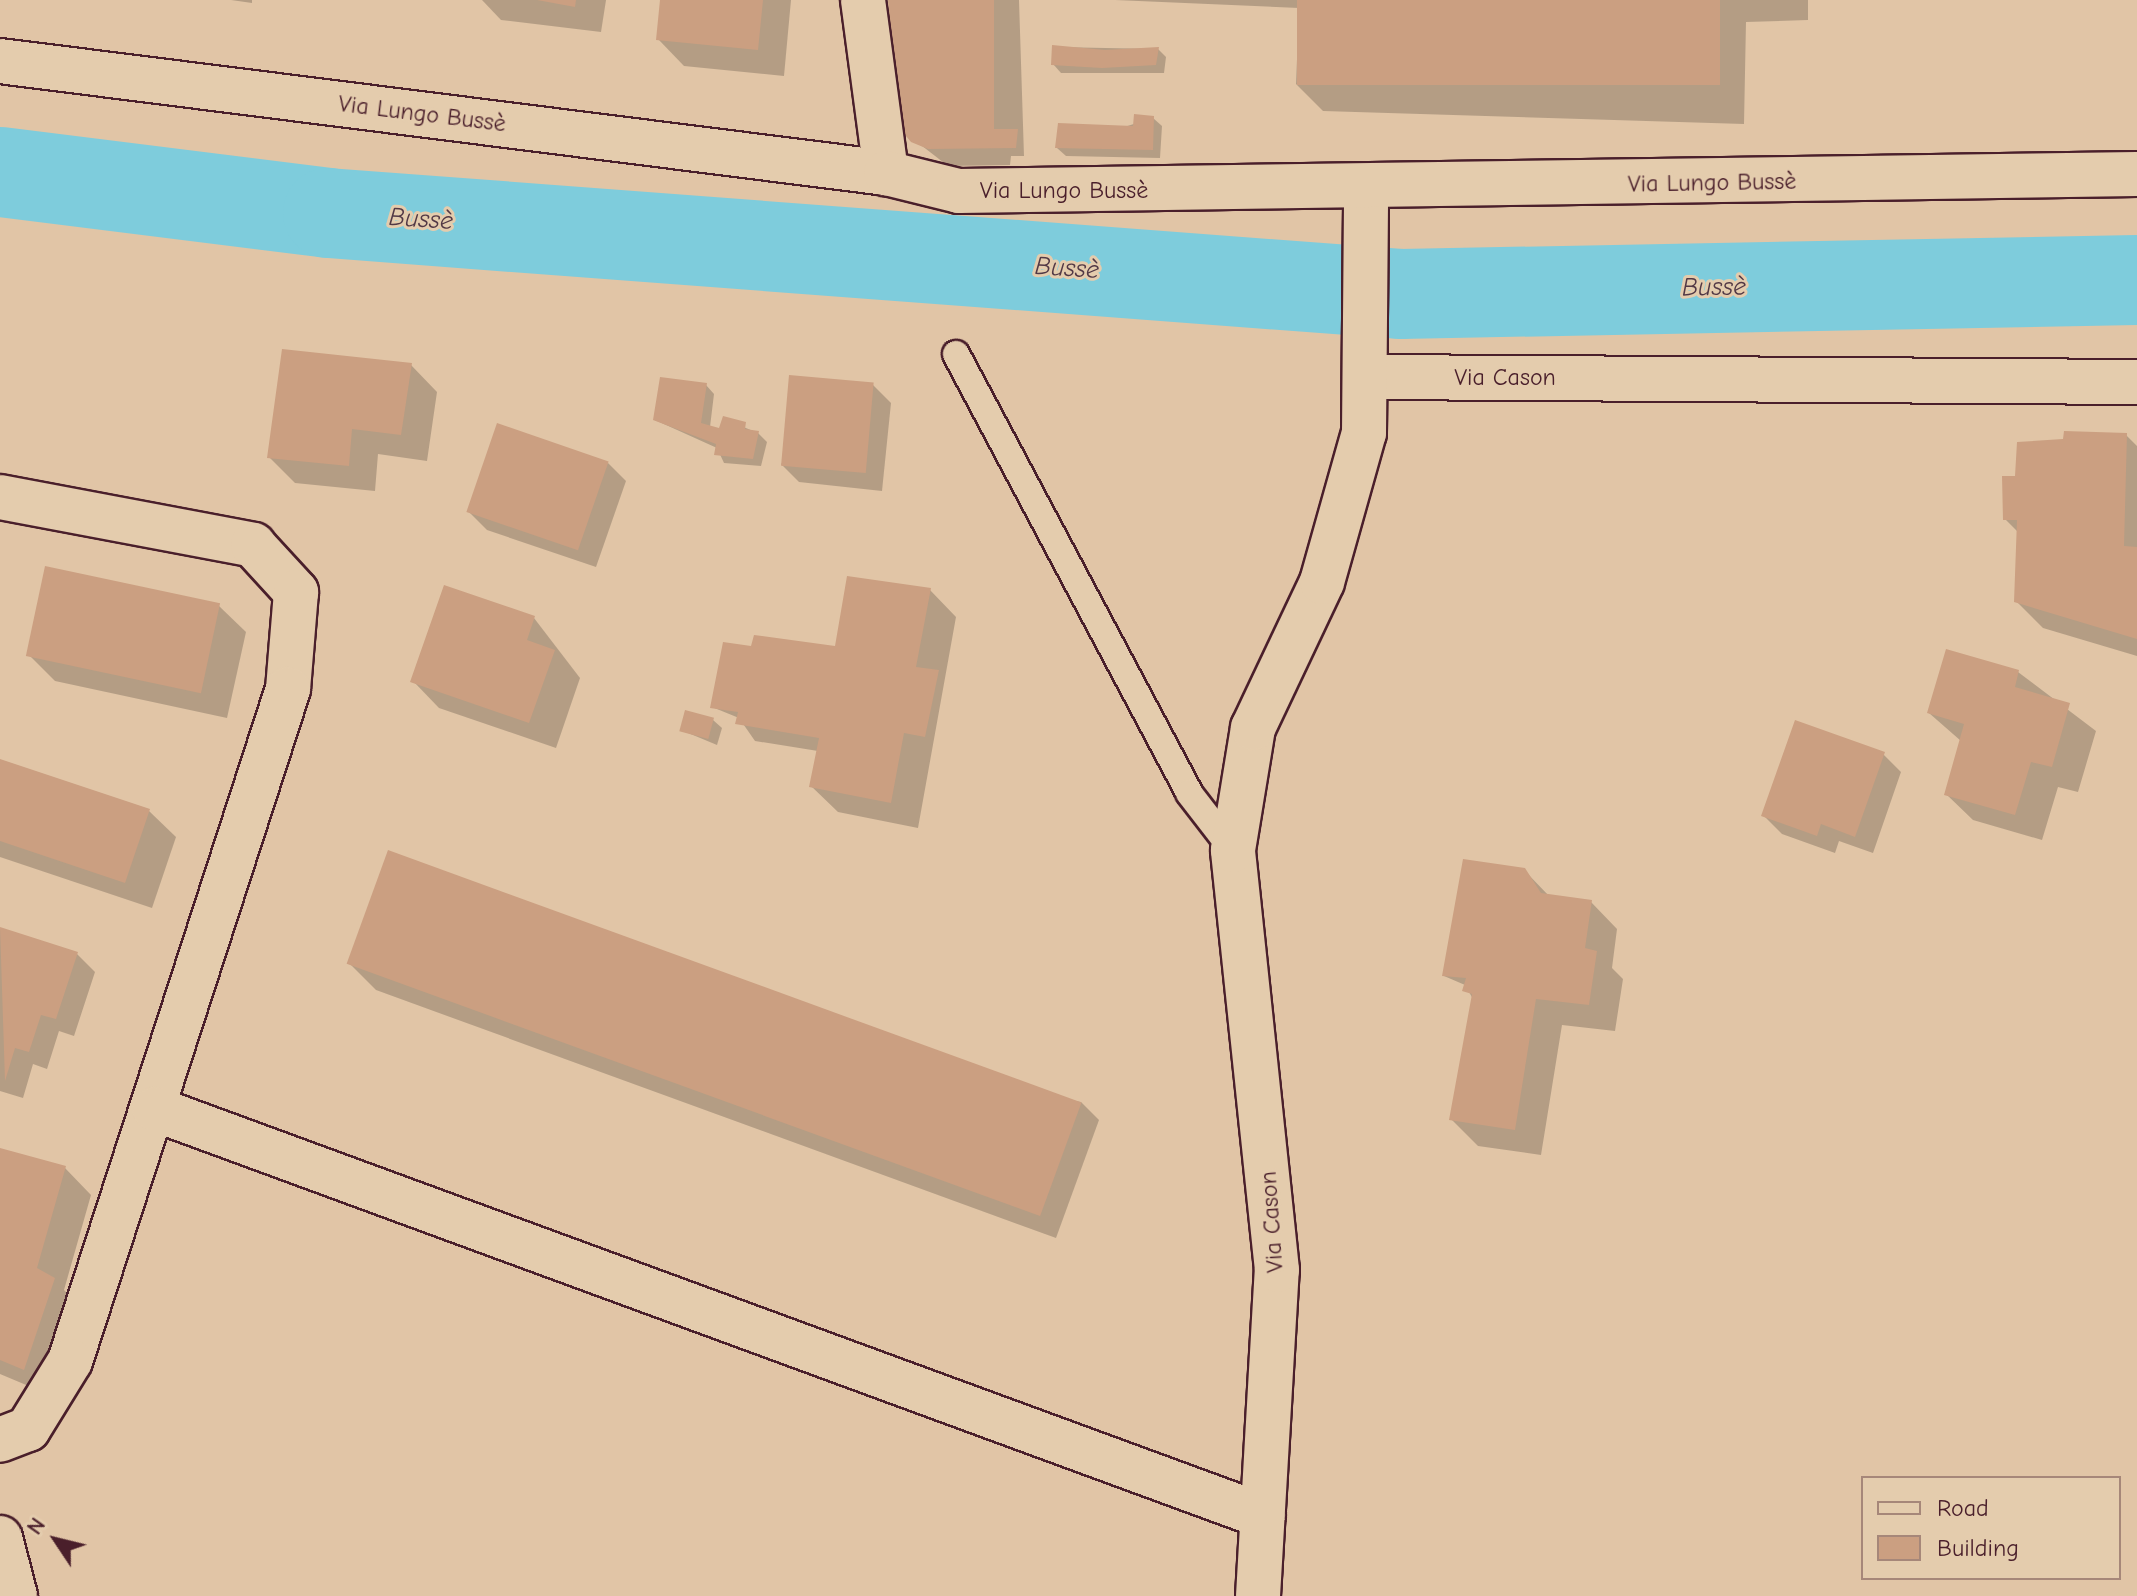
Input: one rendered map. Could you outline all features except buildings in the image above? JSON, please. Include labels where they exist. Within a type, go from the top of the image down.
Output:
[{"type":"street","points":[[863,0],[886,173]]},
{"type":"street","name":"Via Lungo Bussè","points":[[0,61],[886,173],[959,191],[1366,190],[2137,174]]},
{"type":"street","points":[[1366,190],[1370,377]]},
{"type":"street","name":"Via Cason","points":[[1258,1596],[1277,1270],[1233,850],[1253,728],[1331,554],[1364,433],[1370,377],[2137,382]]},
{"type":"street","points":[[0,497],[253,545],[296,592],[288,689],[155,1109],[70,1361],[28,1429],[0,1440]]},
{"type":"street","points":[[155,1109],[1263,1516]]},
{"type":"street","points":[[0,1538],[15,1596]]},
{"type":"lane","points":[[956,354],[1189,793],[1233,850]]},
{"type":"waterway","name":"Bussè","points":[[0,172],[328,213],[1400,294],[2137,280]]}]
